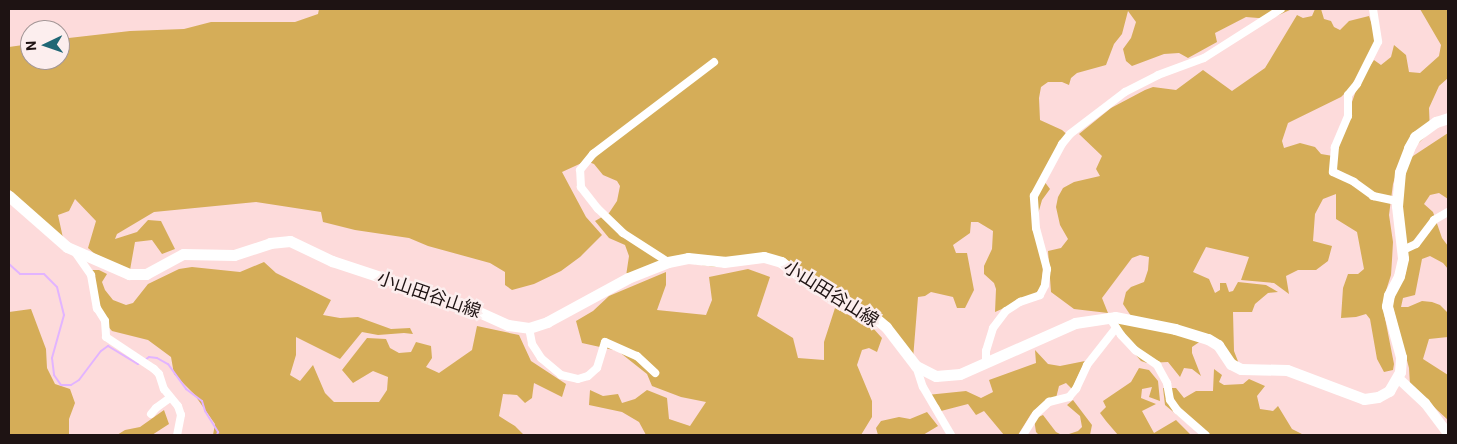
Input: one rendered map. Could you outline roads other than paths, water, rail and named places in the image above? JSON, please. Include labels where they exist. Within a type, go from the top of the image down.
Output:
[{"type":"main road","points":[[916,366],[928,373],[945,376],[960,374],[1075,323],[1109,317],[1133,320],[1208,339],[1218,345],[1231,364],[1240,369],[1287,370],[1358,398],[1373,398],[1384,394],[1392,388],[1398,378],[1401,357],[1387,306],[1388,295],[1402,269],[1403,250],[1396,201],[1400,172],[1411,143],[1421,131],[1448,118]]},
{"type":"main road","name":"小山田谷山線","points":[[9,196],[58,240],[75,252],[122,272],[137,275],[154,271],[183,254],[234,256],[270,243],[290,241],[332,262],[459,303],[508,325],[529,328],[548,322],[628,278],[668,262],[688,258],[724,262],[750,258],[776,260],[817,289],[873,316],[886,327],[916,366]]},
{"type":"street","points":[[986,362],[986,352],[992,328],[1006,311],[1040,295],[1045,285],[1047,268],[1036,228],[1034,196],[1062,144],[1070,134],[1125,92],[1158,74],[1204,58],[1281,9]]},
{"type":"street","points":[[1373,9],[1378,42],[1357,84],[1348,95],[1348,116],[1335,147],[1334,172],[1354,182],[1373,196],[1396,201]]},
{"type":"street","points":[[668,262],[623,233],[598,209],[581,187],[580,170],[594,154],[714,62]]},
{"type":"street","points":[[1403,250],[1416,244],[1434,220],[1448,212]]},
{"type":"street","points":[[75,252],[91,275],[97,308],[105,321],[106,337],[142,360],[159,374],[164,389],[178,406],[181,415],[177,435]]},
{"type":"street","points":[[1109,317],[1135,350],[1157,364],[1167,382],[1170,400],[1177,410],[1206,435]]},
{"type":"street","points":[[529,328],[532,344],[541,358],[561,374],[578,378],[588,376],[597,368],[605,342],[637,356],[655,373]]},
{"type":"street","points":[[1023,435],[1036,414],[1049,402],[1069,397],[1076,389],[1087,365],[1116,328]]},
{"type":"street","points":[[916,366],[923,387],[951,435]]},
{"type":"street","points":[[1398,378],[1425,403],[1448,434]]},
{"type":"street","points":[[151,414],[170,398]]},
{"type":"waterway","points":[[9,264],[20,274],[44,274],[57,287],[64,315],[52,358],[54,375],[61,385],[71,385],[79,380],[101,351],[108,346],[138,364],[141,362]]},
{"type":"waterway","points":[[145,360],[149,357],[157,358],[168,364],[186,389],[202,401],[205,411],[218,432],[217,435]]}]
